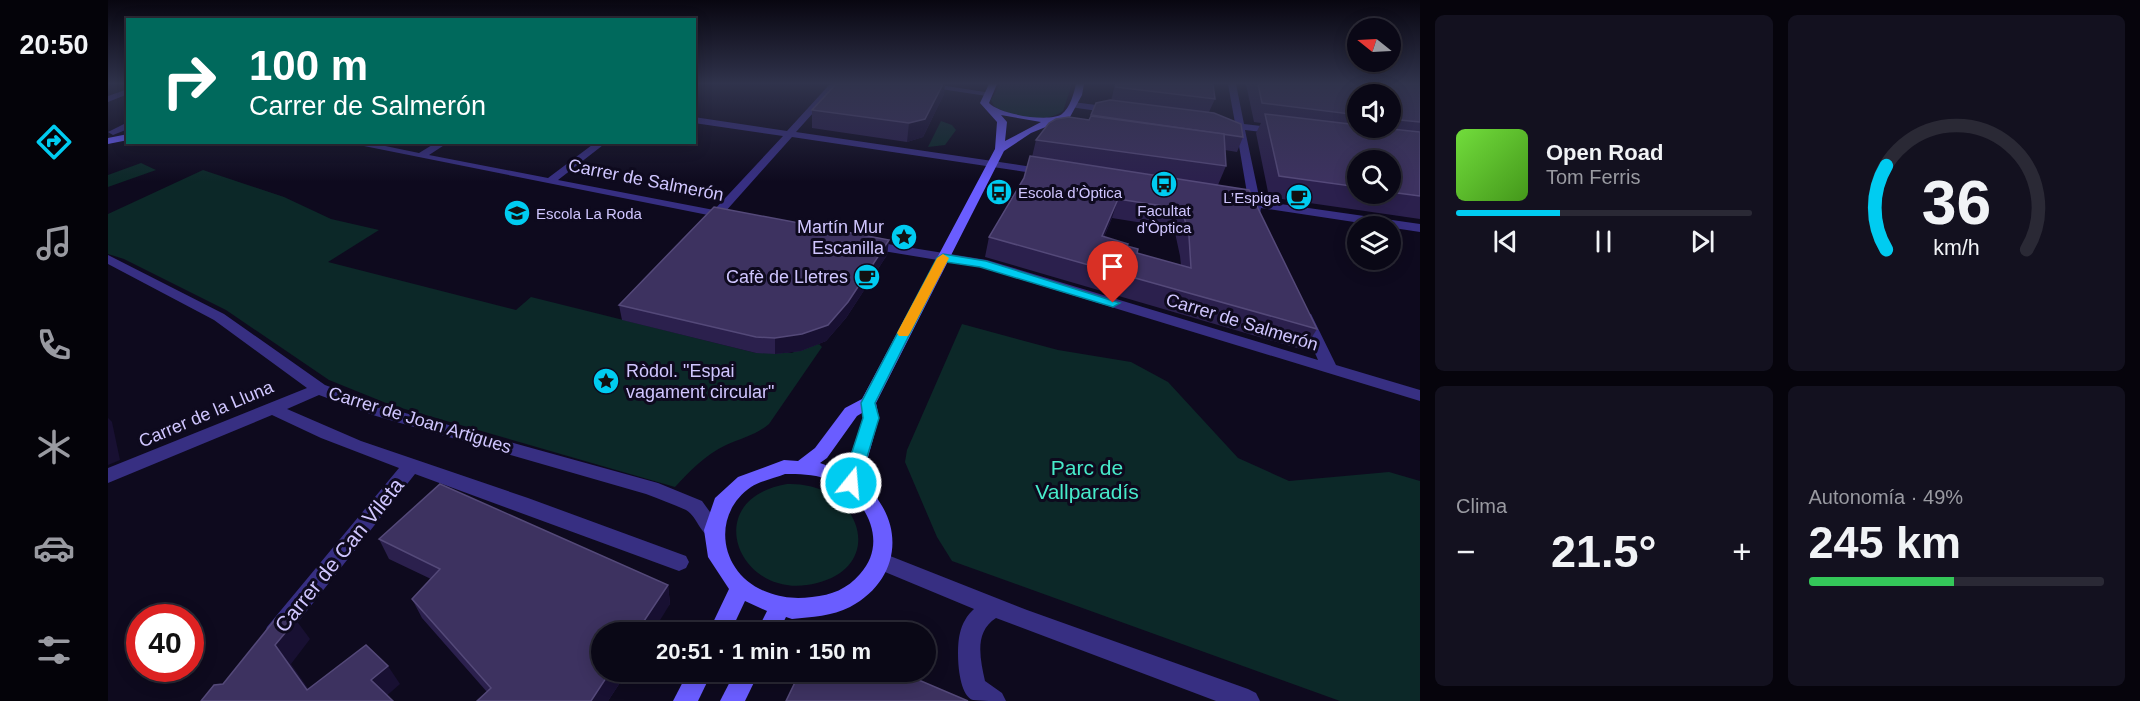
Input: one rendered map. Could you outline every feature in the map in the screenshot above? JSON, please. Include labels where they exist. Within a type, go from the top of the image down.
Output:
[{"type":"street","points":[[712,216],[805,117]]},
{"type":"street","points":[[802,467],[821,453],[851,412],[868,403],[1000,149],[1002,122],[998,117]]},
{"type":"street","points":[[1019,117],[1034,120],[1058,119]]},
{"type":"street","points":[[1000,149],[1028,131],[1063,117]]},
{"type":"street","points":[[1238,117],[1253,204],[1262,222]]},
{"type":"street","points":[[696,120],[1060,174]]},
{"type":"street","points":[[1209,122],[1290,132]]},
{"type":"street","points":[[110,135],[126,128]]},
{"type":"street","points":[[110,135],[126,137]]},
{"type":"street","name":"Carrer de Salmerón","points":[[358,144],[712,216],[741,219]]},
{"type":"street","points":[[420,156],[441,144]]},
{"type":"street","points":[[549,181],[600,144]]},
{"type":"street","points":[[1224,199],[1420,228]]},
{"type":"street","name":"Carrer de Salmerón","points":[[858,242],[982,263],[1420,396]]},
{"type":"street","name":"Carrer de Joan Artigues","points":[[108,259],[117,261],[219,317],[319,389],[382,412],[651,488],[694,506],[713,530]]},
{"type":"street","points":[[1301,306],[1330,369]]},
{"type":"street","name":"Carrer de la Lluna","points":[[108,476],[319,389]]},
{"type":"street","points":[[851,483],[871,418],[868,403]]},
{"type":"street","points":[[272,408],[308,427],[411,466],[500,495],[679,562]]},
{"type":"street","name":"Carrer de Can Vileta","points":[[266,646],[352,536],[411,466]]},
{"type":"street","points":[[802,467],[828,472],[851,483],[876,510],[882,526],[884,544],[880,561],[870,579],[853,594],[831,604],[806,609],[780,607],[759,600],[740,589],[718,561],[713,546],[716,514],[724,500],[736,488],[766,471],[802,467]]},
{"type":"street","points":[[880,561],[993,607],[1248,701]]},
{"type":"street","points":[[724,622],[740,589]]},
{"type":"street","points":[[772,622],[780,607]]},
{"type":"street","points":[[993,607],[978,619],[971,634],[969,664],[975,688],[994,701]]},
{"type":"street","points":[[685,701],[695,682]]},
{"type":"street","points":[[732,701],[742,682]]},
{"type":"green space","points":[[1022,117],[1048,117],[1038,118]]},
{"type":"green space","points":[[941,121],[952,125],[956,130],[945,145],[928,147]]},
{"type":"green space","points":[[141,163],[156,170],[108,187],[108,175]]},
{"type":"green space","points":[[203,170],[284,197],[331,219],[379,230],[328,262],[516,310],[531,297],[756,353],[791,353],[819,344],[822,347],[769,424],[705,458],[675,487],[391,405],[329,380],[226,310],[124,259],[108,254],[108,214]]},
{"type":"green space","name":"Parc de Vallparadís","points":[[962,324],[1058,350],[1131,362],[1168,382],[1238,458],[1289,481],[1389,472],[1420,481],[1420,701],[1340,701],[952,561],[937,537],[905,462],[907,450]]},
{"type":"green space","points":[[787,484],[812,487],[832,496],[847,509],[856,526],[858,543],[853,560],[839,573],[817,583],[790,585],[767,578],[750,565],[739,547],[736,527],[743,509],[759,493]]},
{"type":"building","points":[[862,117],[926,117],[909,123]]},
{"type":"building","points":[[1069,117],[1089,120],[1091,117],[1096,117],[1224,134],[1226,166],[1036,140],[1049,123],[1056,119]]},
{"type":"building","points":[[1103,117],[1223,117],[1241,124],[1243,137]]},
{"type":"building","points":[[1266,117],[1288,117],[1347,124],[1347,138],[1401,138],[1401,130],[1420,132],[1420,196],[1401,193],[1401,150],[1347,150],[1347,185],[1279,176]]},
{"type":"building","points":[[1401,117],[1420,117],[1420,122],[1401,120]]},
{"type":"building","points":[[1030,156],[1249,190],[1317,329],[989,237],[1024,178]],"holes":[[[1118,199],[1182,209],[1189,236],[1191,268],[1137,253],[1138,249],[1127,246],[1128,244],[1102,236]]]},
{"type":"building","points":[[714,207],[889,240],[848,302],[828,325],[802,334],[775,338],[756,337],[619,305]]},
{"type":"building","points":[[440,484],[668,585],[643,622],[591,622],[591,682],[603,682],[591,701],[477,701],[491,688],[412,599],[440,569],[379,539]]},
{"type":"building","points":[[277,617],[296,620],[275,645],[307,690],[366,645],[388,666],[371,680],[393,701],[201,701],[214,685],[223,684]]},
{"type":"building","points":[[795,682],[923,682],[968,701],[786,701]]},
{"type":"slow traffic","points":[[903,333],[943,258]]},
{"type":"place","name":"Facultat d'Òptica","points":[[1164,184]]},
{"type":"place","name":"Escola d’Òptica","points":[[999,192]]},
{"type":"place","name":"L’Espiga","points":[[1299,197]]},
{"type":"place","name":"Escola La Roda","points":[[517,213]]},
{"type":"place","name":"Martín Mur Escanilla","points":[[904,237]]},
{"type":"place","name":"Cafè de Lletres","points":[[867,277]]},
{"type":"place","name":"Ròdol. \"Espai vagament circular\"","points":[[606,381]]},
{"type":"route","points":[[851,483],[871,418],[868,403],[943,258],[982,263],[1113,303]]}]
